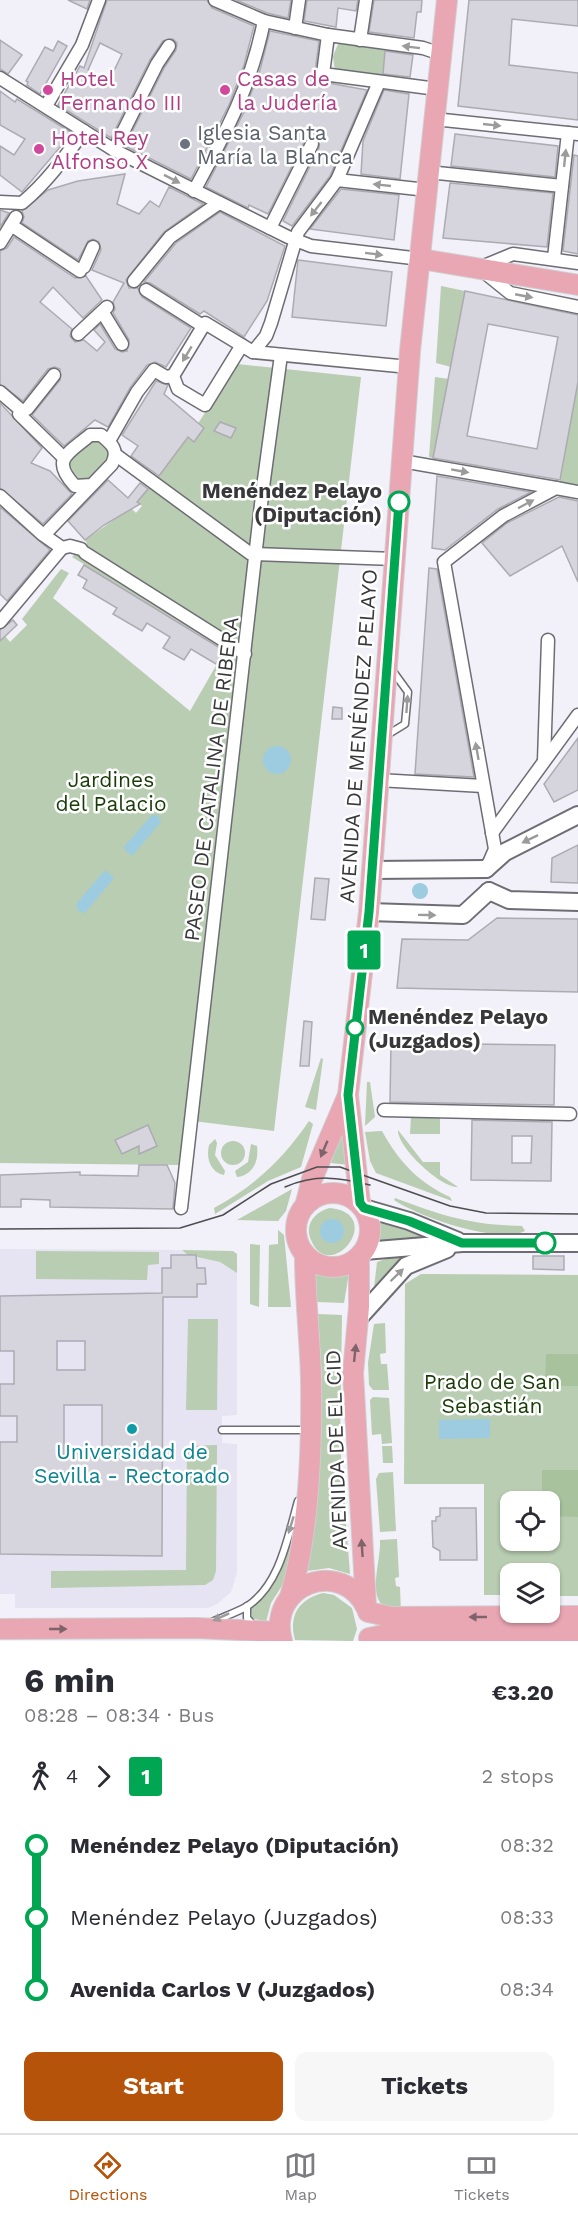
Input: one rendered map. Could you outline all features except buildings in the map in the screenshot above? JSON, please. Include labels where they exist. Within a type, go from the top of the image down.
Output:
[{"type":"main road","points":[[402,461],[409,359],[447,0]]},
{"type":"main road","points":[[420,259],[578,285]]},
{"type":"main road","name":"AVENIDA DE MENÉNDEZ PELAYO","points":[[348,1095],[369,912],[402,461]]},
{"type":"main road","points":[[348,1095],[362,1206],[369,1220],[370,1236],[361,1254],[346,1265],[332,1268],[318,1264],[306,1256],[298,1244],[295,1230],[298,1215],[306,1203],[312,1179],[348,1095]]},
{"type":"main road","points":[[306,1203],[318,1195],[333,1192],[347,1195],[362,1206]]},
{"type":"main road","name":"AVENIDA DE EL CID","points":[[361,1254],[353,1373],[369,1640]]},
{"type":"main road","name":"AVENIDA DE EL CID","points":[[275,1635],[299,1566],[308,1469],[311,1379],[305,1307],[306,1256]]},
{"type":"main road","points":[[290,1597],[304,1586],[331,1581],[348,1587],[367,1609],[392,1617],[578,1616]]},
{"type":"main road","points":[[0,1629],[196,1628],[275,1635]]},
{"type":"main road","points":[[369,1640],[393,1633],[578,1633]]},
{"type":"street","points":[[46,106],[82,45],[99,0]]},
{"type":"street","points":[[215,0],[264,21],[328,35],[423,48],[441,54]]},
{"type":"street","points":[[295,28],[299,0]]},
{"type":"street","points":[[360,40],[366,0]]},
{"type":"street","points":[[194,190],[237,112],[256,61],[264,21]]},
{"type":"street","points":[[328,35],[323,74],[437,89]]},
{"type":"street","points":[[114,150],[157,64],[169,46]]},
{"type":"street","points":[[0,78],[114,150],[296,241],[311,246],[420,259]]},
{"type":"street","points":[[253,352],[266,336],[271,323],[298,231],[338,180],[379,82]]},
{"type":"street","points":[[434,119],[573,133],[562,186],[554,258]]},
{"type":"street","points":[[0,202],[22,202],[27,198],[49,178],[84,131]]},
{"type":"street","points":[[270,228],[312,144]]},
{"type":"street","points":[[338,180],[562,186]]},
{"type":"street","points":[[134,281],[170,237],[219,203]]},
{"type":"street","points":[[0,243],[14,221],[82,269],[93,247]]},
{"type":"street","points":[[578,263],[513,254],[479,268],[510,293],[578,307]]},
{"type":"street","points":[[146,290],[203,326]]},
{"type":"street","points":[[78,334],[105,310],[122,344]]},
{"type":"street","points":[[173,376],[205,323],[253,352],[409,359]]},
{"type":"street","points":[[173,376],[178,389],[205,405],[242,345]]},
{"type":"street","name":"PASEO DE CATALINA DE RIBERA","points":[[181,1208],[263,487],[281,355]]},
{"type":"street","points":[[109,441],[137,392],[154,370],[166,377],[173,376]]},
{"type":"street","points":[[22,411],[27,410],[54,375]]},
{"type":"street","points":[[0,392],[22,411]]},
{"type":"street","points":[[22,411],[19,414],[64,458]]},
{"type":"street","points":[[91,485],[75,486],[63,472],[64,458],[90,435],[101,435],[109,441],[116,455],[251,554],[395,559]]},
{"type":"street","points":[[43,534],[112,464],[116,455]]},
{"type":"street","points":[[402,461],[578,492]]},
{"type":"street","points":[[489,891],[486,869],[495,849],[444,562],[503,516],[556,488]]},
{"type":"street","points":[[0,496],[62,548]]},
{"type":"street","points":[[0,622],[62,548],[70,546],[83,551],[245,654]]},
{"type":"street","points":[[544,761],[548,639]]},
{"type":"street","points":[[492,833],[578,715]]},
{"type":"street","points":[[378,780],[483,786]]},
{"type":"street","points":[[372,870],[486,869],[504,852],[578,815]]},
{"type":"street","points":[[489,891],[509,900],[578,902]]},
{"type":"street","points":[[369,912],[463,915],[489,891]]},
{"type":"street","points":[[384,1110],[570,1114]]},
{"type":"street","points":[[362,1206],[409,1221],[462,1243]]},
{"type":"street","points":[[358,1319],[406,1266],[462,1243]]},
{"type":"street","points":[[361,1254],[462,1243],[578,1243]]},
{"type":"lane","points":[[222,1430],[309,1430]]},
{"type":"lane","points":[[196,1628],[247,1606],[264,1590],[279,1565],[308,1469]]},
{"type":"lane","points":[[247,1606],[247,1618],[275,1635]]},
{"type":"shaded area","points":[[0,1249],[182,1250],[188,1255],[220,1262],[237,1273],[237,1415],[222,1416],[222,1443],[237,1444],[237,1573],[231,1592],[217,1604],[208,1608],[15,1608],[15,1594],[0,1594]]},
{"type":"green space","points":[[339,42],[386,48],[383,77],[335,72],[333,56]]},
{"type":"green space","points":[[441,286],[465,291],[451,367],[436,363]]},
{"type":"green space","name":"Jardines del Palacio","points":[[237,364],[361,377],[274,1131],[185,1120],[180,1165],[0,1163],[0,641],[5,636],[10,642],[27,625],[22,619],[61,569],[69,573],[53,598],[190,711],[225,650],[72,557],[87,543],[85,540],[131,508],[136,513],[142,506],[137,502],[188,437],[194,442],[199,436],[193,431]]},
{"type":"green space","points":[[435,377],[449,379],[433,458],[429,457]]},
{"type":"green space","points":[[578,382],[578,486],[560,482]]},
{"type":"green space","points":[[92,438],[107,443],[110,458],[93,478],[81,482],[71,478],[68,459]]},
{"type":"green space","points":[[321,1058],[323,1059],[316,1110],[305,1107]]},
{"type":"green space","points":[[367,1082],[370,1082],[375,1117],[365,1126]]},
{"type":"green space","points":[[411,1117],[440,1117],[440,1134],[410,1134]]},
{"type":"green space","points":[[309,1121],[313,1124],[301,1167],[268,1181],[215,1214],[214,1208],[229,1200],[267,1170],[289,1148]]},
{"type":"green space","points":[[342,1129],[350,1165],[331,1163]]},
{"type":"green space","points":[[398,1130],[423,1162],[440,1162],[440,1175],[458,1187],[441,1181],[421,1165],[405,1146]]},
{"type":"green space","points":[[382,1131],[410,1170],[428,1185],[450,1197],[452,1201],[376,1173],[370,1161],[365,1132]]},
{"type":"green space","points":[[215,1139],[217,1143],[215,1155],[225,1171],[224,1175],[215,1171],[210,1164],[209,1145]]},
{"type":"green space","points":[[233,1141],[241,1145],[245,1153],[241,1161],[233,1165],[225,1161],[221,1153],[225,1145]]},
{"type":"green space","points":[[251,1144],[257,1146],[256,1162],[251,1170],[237,1177],[235,1171],[248,1162]]},
{"type":"green space","points":[[292,1189],[286,1211],[278,1221],[237,1220]]},
{"type":"green space","points":[[395,1198],[457,1218],[487,1224],[522,1226],[525,1231],[496,1234],[458,1227],[421,1214],[394,1200]]},
{"type":"green space","points":[[330,1208],[346,1213],[354,1222],[354,1233],[349,1244],[340,1252],[330,1255],[320,1252],[311,1240],[309,1229],[316,1215]]},
{"type":"green space","points":[[379,1217],[439,1239],[378,1243]]},
{"type":"green space","points":[[278,1230],[284,1235],[291,1307],[268,1307],[269,1245],[278,1244]]},
{"type":"green space","points":[[250,1244],[260,1245],[259,1307],[250,1304]]},
{"type":"green space","points":[[182,1250],[233,1251],[237,1254],[237,1273],[220,1262],[188,1255]]},
{"type":"green space","points":[[36,1251],[159,1252],[159,1264],[148,1265],[147,1280],[36,1279]]},
{"type":"green space","points":[[414,1254],[373,1297],[377,1262],[397,1255]]},
{"type":"green space","points":[[314,1273],[326,1276],[349,1273],[344,1303],[317,1302]]},
{"type":"green space","name":"Prado de San Sebastián","points":[[421,1274],[578,1275],[578,1596],[560,1596],[560,1563],[500,1563],[500,1595],[484,1595],[484,1484],[404,1484],[405,1284]]},
{"type":"green space","points":[[318,1314],[342,1315],[340,1444],[350,1574],[329,1568],[307,1571],[312,1544],[322,1380]]},
{"type":"green space","points":[[188,1319],[218,1319],[217,1410],[186,1410]]},
{"type":"green space","points":[[385,1323],[386,1353],[380,1354],[381,1364],[387,1364],[389,1390],[373,1390],[369,1385],[368,1363],[374,1324]]},
{"type":"green space","points":[[546,1354],[578,1354],[578,1386],[545,1386]]},
{"type":"green space","points":[[373,1397],[389,1398],[392,1443],[382,1444],[381,1434],[372,1435],[370,1400]]},
{"type":"green space","points":[[217,1445],[216,1571],[213,1580],[205,1585],[51,1588],[51,1571],[186,1570],[187,1446]]},
{"type":"green space","points":[[382,1446],[392,1446],[393,1463],[383,1463]]},
{"type":"green space","points":[[542,1470],[578,1470],[578,1517],[560,1516],[560,1491],[542,1491]]},
{"type":"green space","points":[[393,1472],[396,1531],[380,1532],[376,1479],[379,1473]]},
{"type":"green space","points":[[295,1528],[285,1581],[271,1603],[266,1622],[252,1618],[251,1609],[273,1582]]},
{"type":"green space","points":[[397,1539],[399,1577],[395,1578],[396,1586],[400,1587],[401,1613],[382,1605],[376,1591],[380,1540]]},
{"type":"green space","points":[[323,1593],[334,1595],[352,1608],[357,1629],[353,1641],[295,1640],[293,1623],[297,1610],[308,1600]]},
{"type":"water","points":[[277,746],[287,750],[291,760],[287,770],[277,774],[267,770],[263,760],[267,750]]},
{"type":"water","points":[[152,815],[158,815],[161,822],[132,856],[123,848]]},
{"type":"water","points":[[105,870],[114,878],[85,913],[78,911],[76,904]]},
{"type":"water","points":[[420,883],[426,885],[428,891],[426,897],[420,899],[414,897],[412,891],[414,885]]},
{"type":"water","points":[[332,1219],[341,1222],[344,1231],[341,1240],[332,1243],[323,1240],[320,1231],[323,1222]]},
{"type":"water","points":[[490,1419],[490,1438],[439,1439],[439,1420]]},
{"type":"tram line","points":[[0,1229],[180,1228],[223,1215],[271,1184],[317,1167],[340,1167],[450,1206],[486,1213],[578,1214]]},
{"type":"tram line","points":[[285,1187],[307,1180],[327,1178],[370,1185]]},
{"type":"bus line","name":"1","points":[[399,502],[369,912],[348,1095],[360,1203],[364,1208],[409,1221],[462,1243],[545,1243]]},
{"type":"place","name":"Hotel Fernando III","points":[[48,90]]},
{"type":"place","name":"Casas de la Judería","points":[[225,90]]},
{"type":"place","name":"Iglesia Santa María la Blanca","points":[[185,144]]},
{"type":"place","name":"Hotel Rey Alfonso X","points":[[39,149]]},
{"type":"place","name":"Menéndez Pelayo (Diputación)","points":[[399,502]]},
{"type":"place","name":"Menéndez Pelayo (Juzgados)","points":[[355,1028]]},
{"type":"place","name":"Universidad de Sevilla - Rectorado","points":[[132,1429]]}]
